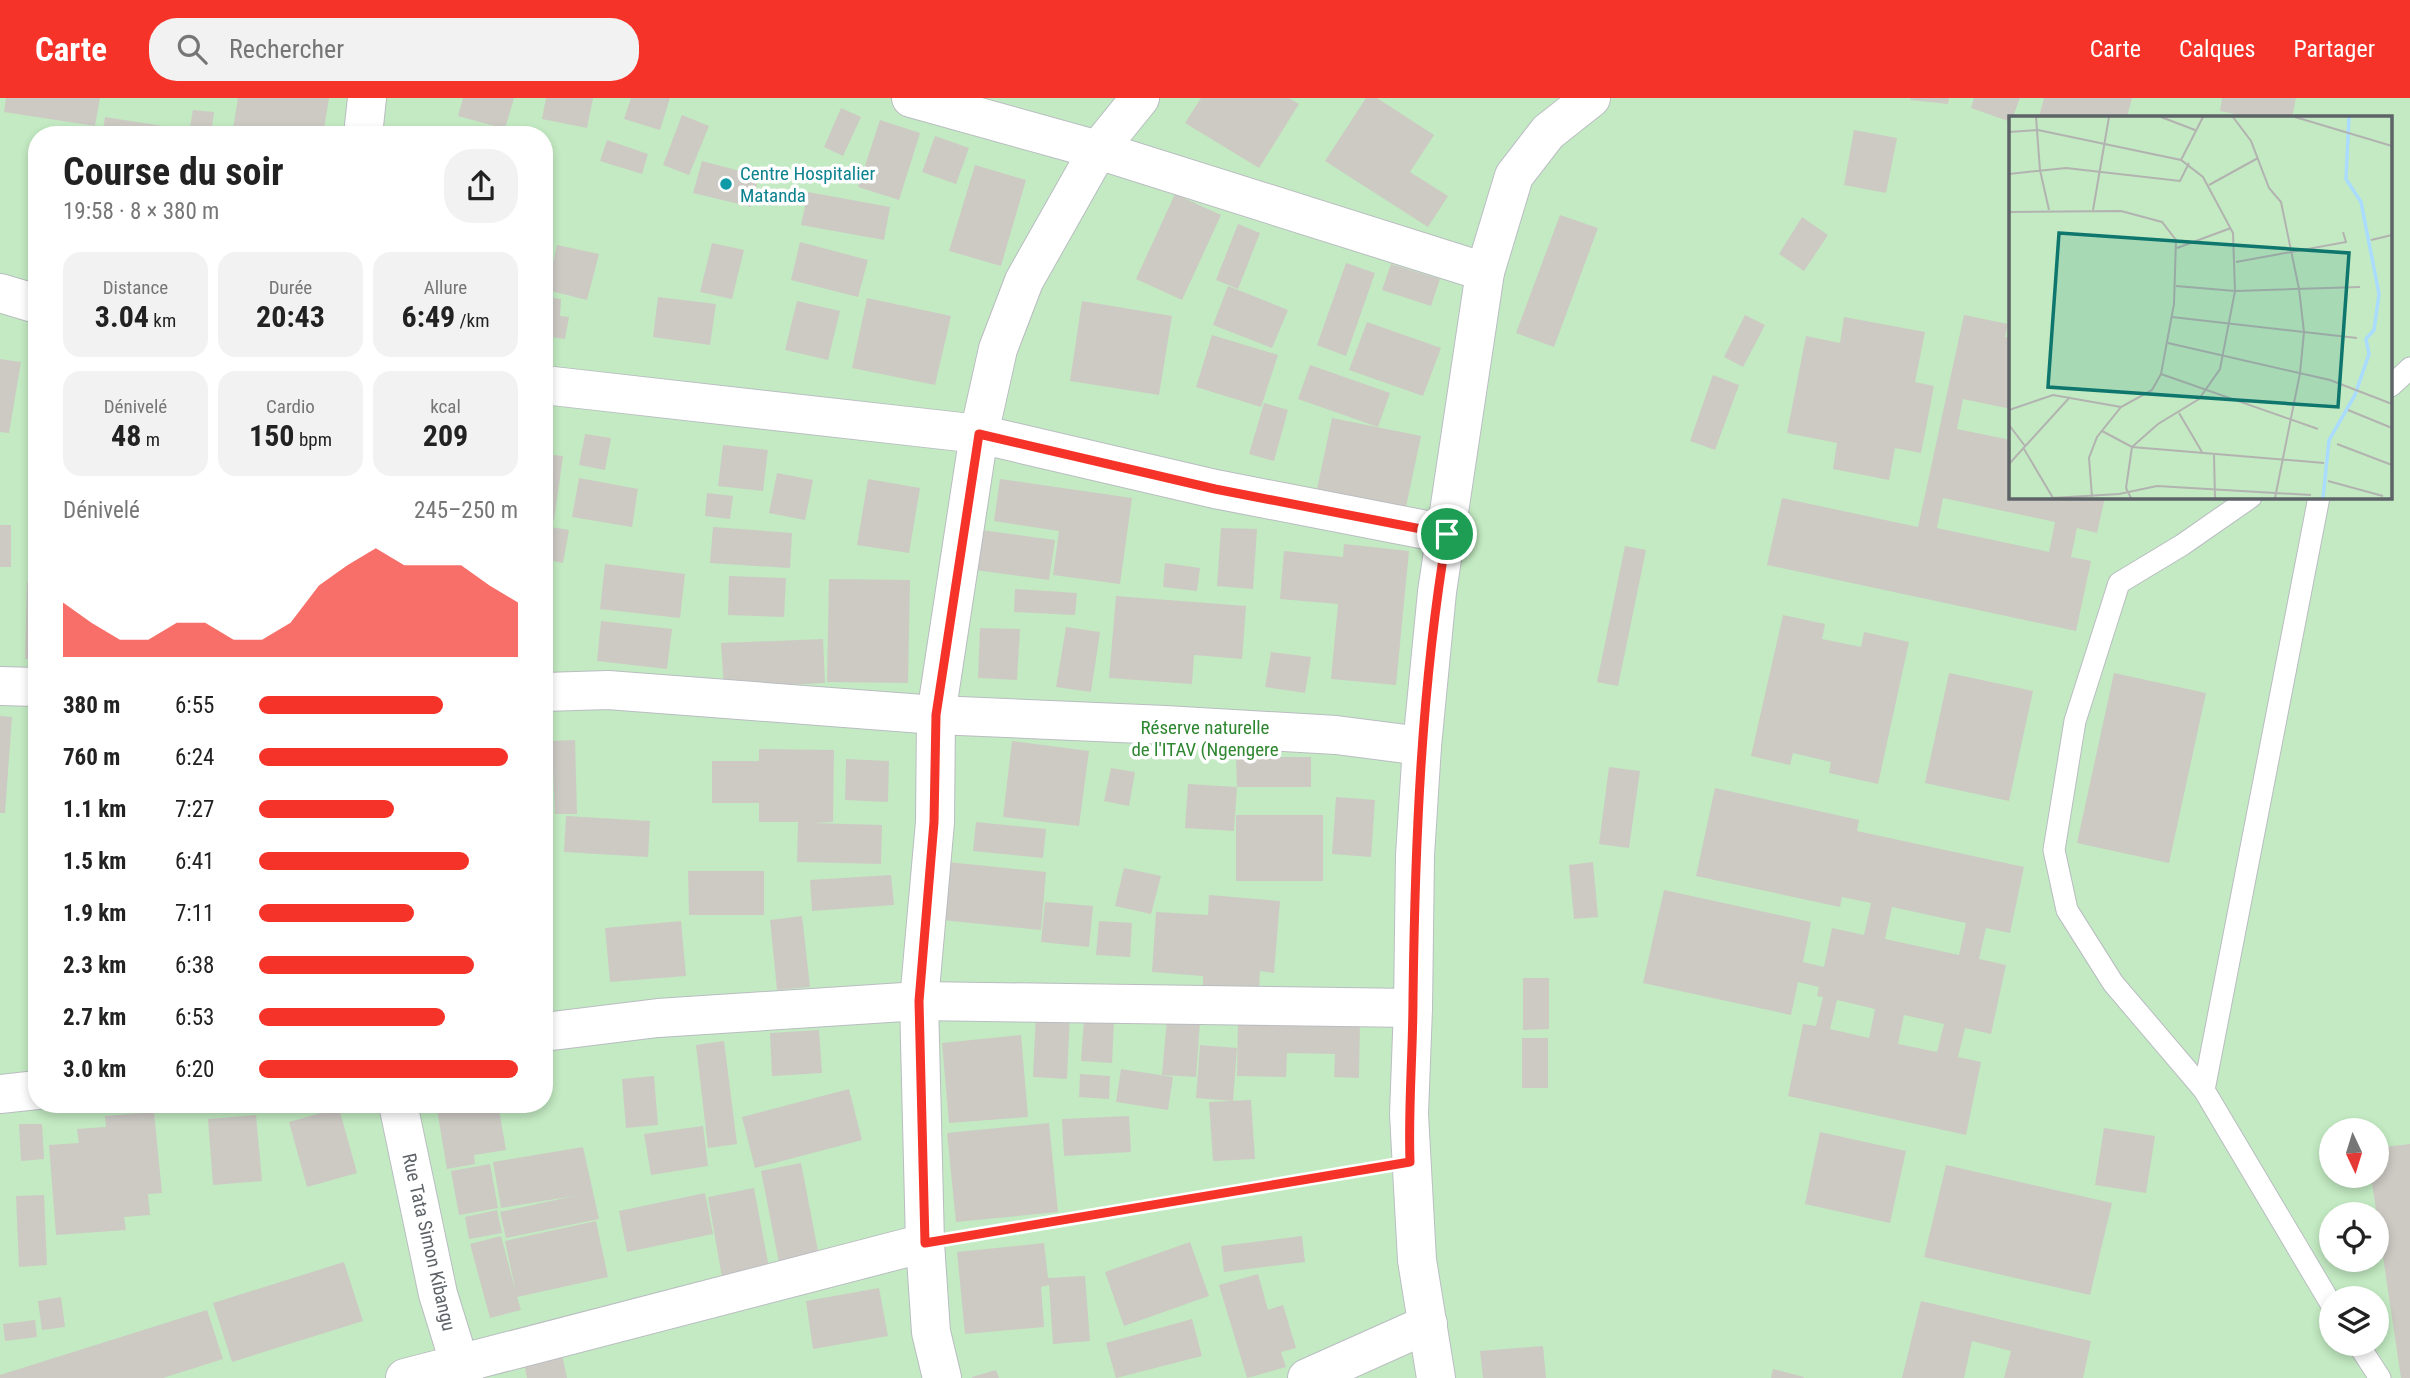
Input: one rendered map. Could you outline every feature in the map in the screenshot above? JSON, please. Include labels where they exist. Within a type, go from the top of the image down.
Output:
[{"type":"street","points":[[364,126],[368,98]]},
{"type":"street","points":[[911,98],[1098,150],[1485,272]]},
{"type":"street","points":[[942,1378],[931,1332],[925,1243],[919,1001],[934,822],[936,715],[979,434],[998,349],[1024,281],[1098,150],[1140,98]]},
{"type":"street","points":[[1436,1378],[1417,1260],[1409,1114],[1415,855],[1422,746],[1437,592],[1485,272],[1514,176],[1548,132],[1591,98]]},
{"type":"street","points":[[0,293],[28,301]]},
{"type":"street","points":[[553,386],[979,434],[1215,489],[1447,534]]},
{"type":"street","points":[[0,686],[28,687]]},
{"type":"street","points":[[553,692],[608,690],[936,715],[1323,734],[1422,746]]},
{"type":"street","points":[[553,1031],[658,1018],[919,1001],[1413,1008]]},
{"type":"street","points":[[0,1094],[28,1091]]},
{"type":"street","name":"Rue Tata Simon Kibangu","points":[[400,1113],[438,1294],[462,1371]]},
{"type":"street","points":[[405,1378],[462,1371],[925,1243]]},
{"type":"street","points":[[1307,1378],[1427,1324]]},
{"type":"lane","points":[[2392,385],[2410,368]]},
{"type":"lane","points":[[2248,499],[2182,545],[2119,583],[2075,721],[2054,850],[2067,910],[2113,983],[2204,1090],[2320,1286]]},
{"type":"lane","points":[[2204,1090],[2319,499]]},
{"type":"lane","points":[[2366,1356],[2380,1378]]},
{"type":"path","points":[[925,1243],[1410,1162]]},
{"type":"green space","name":"Réserve naturelle de l'ITAV (Ngengere","points":[[0,98],[2410,98],[2410,1378],[0,1378]]},
{"type":"building","points":[[6,98],[100,98],[95,126],[4,112]]},
{"type":"building","points":[[238,98],[329,98],[324,126],[233,126]]},
{"type":"building","points":[[463,98],[514,98],[506,126],[494,126],[458,116]]},
{"type":"building","points":[[546,98],[593,98],[587,128],[542,119]]},
{"type":"building","points":[[631,98],[670,98],[660,130],[624,119]]},
{"type":"building","points":[[1201,98],[1289,98],[1299,104],[1259,168],[1185,123]]},
{"type":"building","points":[[1366,98],[1377,98],[1434,135],[1410,172],[1448,196],[1428,227],[1325,161]]},
{"type":"building","points":[[1949,98],[1948,104],[1910,100]]},
{"type":"building","points":[[1974,98],[2020,98],[2013,116],[2009,116],[2009,121],[1971,108]]},
{"type":"building","points":[[2044,98],[2132,98],[2127,116],[2039,116]]},
{"type":"building","points":[[2222,98],[2296,98],[2292,116],[2244,116],[2220,111]]},
{"type":"building","points":[[841,108],[861,117],[843,156],[824,147]]},
{"type":"building","points":[[193,110],[214,112],[212,126],[190,126]]},
{"type":"building","points":[[682,115],[709,126],[689,175],[663,165]]},
{"type":"building","points":[[105,117],[163,126],[104,126]]},
{"type":"building","points":[[880,120],[920,133],[899,200],[858,187]]},
{"type":"building","points":[[1854,130],[1897,138],[1886,193],[1844,185]]},
{"type":"building","points":[[935,136],[969,148],[956,184],[922,172]]},
{"type":"building","points":[[607,140],[648,154],[642,174],[600,161]]},
{"type":"building","name":"Centre Hospitalier Matanda","points":[[702,161],[759,176],[751,207],[693,193]]},
{"type":"building","points":[[975,165],[1026,180],[1001,266],[949,251]]},
{"type":"building","points":[[808,192],[890,207],[884,240],[801,225]]},
{"type":"building","points":[[1175,194],[1221,215],[1182,300],[1136,279]]},
{"type":"building","points":[[1560,215],[1598,228],[1554,347],[1516,333]]},
{"type":"building","points":[[1802,217],[1828,235],[1804,271],[1779,254]]},
{"type":"building","points":[[1238,224],[1260,233],[1238,289],[1216,280]]},
{"type":"building","points":[[800,242],[868,260],[858,297],[791,280]]},
{"type":"building","points":[[712,243],[744,250],[732,299],[700,292]]},
{"type":"building","points":[[557,245],[599,254],[587,300],[553,292],[553,263]]},
{"type":"building","points":[[1346,263],[1375,273],[1346,356],[1317,345]]},
{"type":"building","points":[[1391,264],[1440,279],[1431,306],[1382,290]]},
{"type":"building","points":[[1228,286],[1288,310],[1272,348],[1213,325]]},
{"type":"building","points":[[658,297],[716,304],[710,345],[653,337]]},
{"type":"building","points":[[553,298],[561,299],[560,316],[569,317],[565,339],[553,337]]},
{"type":"building","points":[[867,298],[951,316],[935,385],[852,368]]},
{"type":"building","points":[[797,301],[840,311],[828,360],[785,350]]},
{"type":"building","points":[[1082,301],[1172,316],[1159,395],[1070,381]]},
{"type":"building","points":[[1745,315],[1765,325],[1743,367],[1724,357]]},
{"type":"building","points":[[1964,315],[2008,324],[2005,337],[2009,338],[2009,409],[1963,399],[1957,429],[2009,440],[2009,499],[2105,499],[2097,533],[2077,528],[2071,557],[2091,561],[2076,631],[1767,565],[1782,498],[1918,527]],"holes":[[[1943,498],[2055,522],[2049,552],[1937,528]]]},
{"type":"building","points":[[1844,317],[1925,332],[1915,382],[1934,386],[1921,453],[1895,448],[1889,480],[1833,469],[1837,443],[1787,433],[1806,336],[1840,343]]},
{"type":"building","points":[[1367,322],[1441,348],[1423,396],[1349,370]]},
{"type":"building","points":[[1212,335],[1278,355],[1261,407],[1196,387]]},
{"type":"building","points":[[0,359],[21,362],[9,433],[0,432]]},
{"type":"building","points":[[1310,365],[1390,393],[1378,427],[1298,399]]},
{"type":"building","points":[[1713,375],[1739,385],[1715,450],[1690,441]]},
{"type":"building","points":[[1264,403],[1288,410],[1274,461],[1249,454]]},
{"type":"building","points":[[1332,418],[1421,436],[1406,507],[1317,489]]},
{"type":"building","points":[[585,434],[611,438],[605,470],[579,465]]},
{"type":"building","points":[[723,445],[768,450],[763,491],[718,486]]},
{"type":"building","points":[[553,455],[563,456],[553,520]]},
{"type":"building","points":[[777,473],[813,480],[805,520],[769,513]]},
{"type":"building","points":[[579,478],[638,489],[632,527],[572,517]]},
{"type":"building","points":[[868,479],[920,488],[909,553],[857,545]]},
{"type":"building","points":[[1000,479],[1132,498],[1120,584],[1053,575],[1059,531],[994,521]]},
{"type":"building","points":[[707,493],[733,496],[730,519],[705,516]]},
{"type":"building","points":[[0,525],[11,525],[11,567],[0,567]]},
{"type":"building","points":[[553,527],[569,530],[563,563],[553,561]]},
{"type":"building","points":[[713,527],[792,533],[790,568],[710,563]]},
{"type":"building","points":[[1221,528],[1257,529],[1253,589],[1217,586]]},
{"type":"building","points":[[981,530],[1055,540],[1049,580],[975,570]]},
{"type":"building","points":[[1344,544],[1409,551],[1396,685],[1331,679],[1338,604],[1280,599],[1284,551],[1343,557]]},
{"type":"building","points":[[1625,546],[1646,550],[1618,686],[1597,682]]},
{"type":"building","points":[[1165,563],[1200,568],[1197,591],[1163,587]]},
{"type":"building","points":[[605,564],[685,574],[680,618],[600,609]]},
{"type":"building","points":[[729,576],[786,578],[784,617],[728,615]]},
{"type":"building","points":[[829,579],[910,580],[908,683],[827,682]]},
{"type":"building","points":[[27,582],[28,582],[28,659],[25,659]]},
{"type":"building","points":[[1015,589],[1077,593],[1075,615],[1014,612]]},
{"type":"building","points":[[1116,596],[1246,606],[1242,659],[1194,655],[1192,684],[1109,678]]},
{"type":"building","points":[[1783,615],[1825,624],[1822,639],[1861,647],[1864,632],[1909,642],[1878,784],[1829,773],[1831,762],[1793,753],[1790,765],[1751,756]]},
{"type":"building","points":[[601,621],[672,629],[667,669],[597,661]]},
{"type":"building","points":[[1066,627],[1100,632],[1091,692],[1056,687]]},
{"type":"building","points":[[980,628],[1020,629],[1017,680],[978,678]]},
{"type":"building","points":[[823,639],[825,683],[724,688],[721,643]]},
{"type":"building","points":[[1271,652],[1311,657],[1305,693],[1265,687]]},
{"type":"building","points":[[1949,673],[2033,691],[2009,801],[1925,783]]},
{"type":"building","points":[[2114,673],[2206,693],[2169,863],[2077,843]]},
{"type":"building","points":[[0,716],[12,717],[5,813],[0,813]]},
{"type":"building","points":[[575,740],[577,814],[555,814],[553,741]]},
{"type":"building","points":[[1012,741],[1089,751],[1079,826],[1003,817]]},
{"type":"building","points":[[759,749],[834,750],[833,822],[812,823],[882,825],[881,864],[797,862],[798,822],[759,822],[759,803],[712,803],[712,761],[759,761]]},
{"type":"building","points":[[1236,757],[1311,757],[1311,787],[1237,787]]},
{"type":"building","points":[[846,759],[889,761],[888,802],[845,800]]},
{"type":"building","points":[[1609,767],[1640,771],[1629,848],[1599,844]]},
{"type":"building","points":[[1111,768],[1135,772],[1129,806],[1104,801]]},
{"type":"building","points":[[1188,784],[1237,787],[1234,831],[1185,828]]},
{"type":"building","points":[[1715,788],[1859,820],[1857,831],[2024,867],[2010,933],[1986,928],[1979,959],[2006,965],[1991,1034],[1965,1028],[1958,1057],[1981,1062],[1966,1135],[1788,1096],[1803,1024],[1816,1026],[1823,997],[1817,996],[1819,987],[1798,982],[1791,1015],[1643,983],[1664,890],[1811,922],[1803,962],[1824,967],[1832,928],[1864,935],[1871,903],[1842,897],[1840,907],[1696,876]],"holes":[[[1892,907],[1966,923],[1959,955],[1885,939]],[[1837,1000],[1875,1009],[1869,1038],[1830,1029]],[[1904,1015],[1944,1024],[1937,1052],[1898,1044]]]},
{"type":"building","points":[[1336,797],[1375,800],[1371,857],[1332,854]]},
{"type":"building","points":[[1236,815],[1323,815],[1323,881],[1236,881]]},
{"type":"building","points":[[566,816],[650,821],[648,857],[564,852]]},
{"type":"building","points":[[976,822],[1046,829],[1043,858],[973,851]]},
{"type":"building","points":[[948,862],[1046,872],[1041,930],[942,920]]},
{"type":"building","points":[[1593,862],[1598,917],[1574,919],[1569,865]]},
{"type":"building","points":[[1124,868],[1161,876],[1151,914],[1115,906]]},
{"type":"building","points":[[688,871],[764,871],[764,915],[689,915]]},
{"type":"building","points":[[891,875],[894,905],[812,911],[810,880]]},
{"type":"building","points":[[1209,895],[1280,901],[1274,973],[1260,971],[1259,991],[1203,987],[1203,976],[1152,972],[1156,912],[1208,915]]},
{"type":"building","points":[[1045,902],[1093,906],[1089,947],[1041,942]]},
{"type":"building","points":[[802,916],[810,987],[777,990],[770,920]]},
{"type":"building","points":[[681,921],[686,976],[610,982],[605,928]]},
{"type":"building","points":[[1099,921],[1132,923],[1130,957],[1096,955]]},
{"type":"building","points":[[1523,978],[1549,978],[1549,1029],[1523,1030]]},
{"type":"building","points":[[1036,1012],[1070,1014],[1067,1079],[1033,1077]]},
{"type":"building","points":[[1238,1017],[1360,1019],[1359,1078],[1334,1077],[1335,1054],[1287,1053],[1286,1077],[1237,1076]]},
{"type":"building","points":[[1084,1019],[1114,1020],[1112,1063],[1081,1061]]},
{"type":"building","points":[[1167,1019],[1200,1021],[1196,1077],[1162,1075]]},
{"type":"building","points":[[819,1030],[822,1073],[772,1076],[770,1033]]},
{"type":"building","points":[[1021,1035],[1028,1117],[949,1123],[942,1043]]},
{"type":"building","points":[[1522,1038],[1548,1038],[1548,1088],[1522,1088]]},
{"type":"building","points":[[724,1041],[737,1144],[708,1148],[696,1045]]},
{"type":"building","points":[[1200,1045],[1237,1048],[1233,1101],[1196,1098]]},
{"type":"building","points":[[1121,1069],[1173,1077],[1168,1110],[1116,1102]]},
{"type":"building","points":[[1080,1074],[1110,1076],[1109,1099],[1079,1097]]},
{"type":"building","points":[[654,1076],[658,1125],[626,1128],[622,1079]]},
{"type":"building","points":[[849,1089],[862,1140],[755,1168],[742,1117]]},
{"type":"building","points":[[1251,1100],[1255,1159],[1213,1161],[1209,1102]]},
{"type":"building","points":[[154,1113],[162,1193],[148,1194],[150,1215],[124,1217],[126,1230],[56,1235],[49,1145],[79,1143],[77,1129],[106,1127],[105,1116]]},
{"type":"building","points":[[321,1113],[340,1113],[357,1173],[307,1187],[289,1122]]},
{"type":"building","points":[[438,1113],[500,1113],[506,1150],[474,1155],[475,1164],[447,1169]]},
{"type":"building","points":[[256,1115],[262,1181],[213,1185],[208,1119]]},
{"type":"building","points":[[1129,1116],[1131,1152],[1064,1156],[1062,1119]]},
{"type":"building","points":[[1049,1123],[1058,1212],[956,1222],[947,1133]]},
{"type":"building","points":[[19,1124],[42,1124],[44,1159],[21,1161]]},
{"type":"building","points":[[703,1126],[708,1166],[651,1175],[644,1134]]},
{"type":"building","points":[[2104,1128],[2155,1136],[2146,1193],[2095,1185]]},
{"type":"building","points":[[1820,1132],[1906,1151],[1890,1223],[1805,1204]]},
{"type":"building","points":[[2410,1144],[2410,1378],[2401,1378],[2385,1272],[2389,1272],[2389,1202],[2375,1202],[2373,1188],[2389,1188],[2389,1146]]},
{"type":"building","points":[[583,1147],[599,1219],[506,1238],[500,1212],[574,1196],[501,1208],[493,1162]]},
{"type":"building","points":[[801,1163],[819,1256],[779,1263],[761,1171]]},
{"type":"building","points":[[490,1164],[498,1208],[459,1215],[451,1171]]},
{"type":"building","points":[[1946,1165],[2112,1203],[2090,1295],[1924,1257]]},
{"type":"building","points":[[754,1188],[769,1268],[722,1277],[708,1197]]},
{"type":"building","points":[[705,1193],[713,1234],[627,1252],[619,1211]]},
{"type":"building","points":[[44,1195],[47,1265],[19,1267],[16,1196]]},
{"type":"building","points":[[497,1210],[502,1233],[469,1239],[465,1217]]},
{"type":"building","points":[[596,1221],[608,1277],[517,1297],[521,1310],[490,1318],[470,1244],[501,1236],[516,1293],[505,1241]]},
{"type":"building","points":[[1302,1236],[1305,1262],[1224,1272],[1221,1246]]},
{"type":"building","points":[[1190,1242],[1209,1296],[1124,1326],[1105,1272]]},
{"type":"building","points":[[1044,1243],[1048,1278],[1085,1276],[1090,1341],[1053,1344],[1049,1285],[1041,1287],[1044,1327],[965,1334],[957,1252]]},
{"type":"building","points":[[344,1262],[363,1321],[232,1362],[213,1303]]},
{"type":"building","points":[[1258,1274],[1268,1310],[1283,1305],[1296,1348],[1281,1352],[1286,1367],[1247,1378],[1219,1285]]},
{"type":"building","points":[[879,1288],[888,1336],[813,1349],[806,1301]]},
{"type":"building","points":[[61,1297],[65,1327],[42,1330],[38,1301]]},
{"type":"building","points":[[1921,1301],[2091,1341],[2083,1378],[2004,1378],[2011,1351],[1972,1341],[1964,1378],[1902,1378]]},
{"type":"building","points":[[207,1310],[223,1359],[163,1378],[0,1378],[0,1375]]},
{"type":"building","points":[[1192,1319],[1202,1356],[1116,1378],[1106,1343]]},
{"type":"building","points":[[35,1320],[37,1337],[5,1341],[3,1324]]},
{"type":"building","points":[[1543,1346],[1546,1378],[1483,1378],[1480,1351]]},
{"type":"building","points":[[561,1350],[567,1378],[527,1378],[523,1358]]},
{"type":"building","points":[[1773,1369],[1804,1377],[1804,1378],[1771,1378]]},
{"type":"building","points":[[996,1370],[999,1378],[972,1378],[972,1377]]},
{"type":"place","name":"Centre Hospitalier Matanda","points":[[726,184]]},
{"type":"route","points":[[979,434],[1215,489],[1447,534],[1437,592],[1422,746],[1415,855],[1410,1162],[925,1243],[919,1001],[934,822],[936,715],[979,434]]}]
